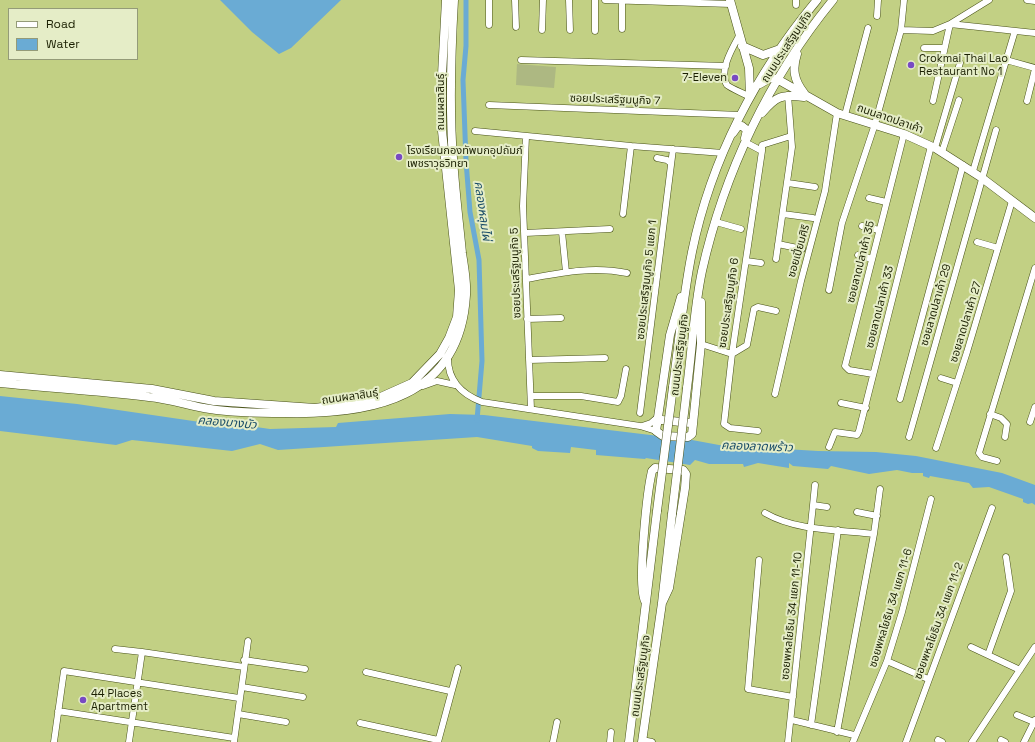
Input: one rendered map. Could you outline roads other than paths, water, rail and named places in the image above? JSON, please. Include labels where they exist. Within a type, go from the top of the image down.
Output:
[{"type":"main road","name":"ถนนผลาสินธุ์","points":[[0,375],[152,389],[214,401],[315,408],[374,400],[412,383],[440,354],[449,338],[457,317],[459,290],[442,131],[442,75],[446,0]]},
{"type":"main road","name":"ถนนผลาสินธุ์","points":[[0,383],[151,397],[212,410],[256,413],[329,413],[382,405],[402,397],[418,388],[436,372],[454,344],[463,317],[466,294],[453,157],[452,75],[454,0]]},
{"type":"main road","name":"ถนนประเสริฐมนูกิจ","points":[[629,742],[645,601],[686,285],[701,214],[723,151],[740,115],[780,49],[817,0]]},
{"type":"main road","name":"ถนนประเสริฐมนูกิจ","points":[[642,741],[662,603],[699,287],[716,222],[745,142],[777,79],[802,41],[833,0]]},
{"type":"main road","points":[[731,2],[739,36],[749,68],[752,94]]},
{"type":"main road","points":[[802,41],[794,62],[794,70],[798,84],[809,98]]},
{"type":"main road","points":[[742,46],[762,55],[780,49]]},
{"type":"main road","points":[[752,94],[766,79],[777,79]]},
{"type":"main road","name":"ถนนลาดปลาเค้า","points":[[777,79],[809,98],[841,114],[904,134],[933,147],[973,171],[1035,218]]},
{"type":"main road","points":[[753,125],[778,98],[788,95],[809,98]]},
{"type":"main road","points":[[723,151],[736,128],[740,126],[745,128],[746,133],[738,160]]},
{"type":"main road","points":[[686,285],[670,335],[656,431],[659,435],[663,436],[688,437],[692,434],[701,344],[702,321],[699,287]]},
{"type":"main road","points":[[109,394],[110,384]]},
{"type":"main road","points":[[659,415],[662,420],[690,423],[694,418]]},
{"type":"main road","points":[[645,601],[642,588],[644,546],[652,471],[655,468],[682,470],[686,474],[685,488],[669,588],[662,603]]},
{"type":"street","points":[[489,0],[489,25]]},
{"type":"street","points":[[515,0],[516,27]]},
{"type":"street","points":[[542,30],[543,0]]},
{"type":"street","points":[[569,0],[570,30]]},
{"type":"street","points":[[595,0],[595,31]]},
{"type":"street","points":[[605,0],[731,2]]},
{"type":"street","points":[[622,0],[622,29]]},
{"type":"street","points":[[877,16],[878,0]]},
{"type":"street","points":[[829,290],[842,224],[875,124],[901,30],[904,0]]},
{"type":"street","points":[[901,30],[926,32],[950,24],[988,0]]},
{"type":"street","points":[[1027,0],[1035,1]]},
{"type":"street","points":[[950,24],[1035,33]]},
{"type":"street","points":[[933,101],[950,24]]},
{"type":"street","name":"ซอยเปี่ยมศิริ","points":[[775,394],[801,281],[822,204],[841,114],[868,28]]},
{"type":"street","points":[[973,171],[1014,34]]},
{"type":"street","points":[[739,36],[729,54],[726,66],[727,84],[752,94]]},
{"type":"street","points":[[924,48],[944,48]]},
{"type":"street","points":[[521,60],[726,66]]},
{"type":"street","points":[[1006,60],[1035,69],[1027,101]]},
{"type":"street","name":"ซอยลาดปลาเค้า 33","points":[[829,446],[834,432],[858,435],[933,147],[960,63]]},
{"type":"street","points":[[776,259],[788,183],[791,136],[788,95]]},
{"type":"street","points":[[942,152],[959,100]]},
{"type":"street","name":"ซอยประเสริฐมนูกิจ 7","points":[[489,105],[740,115]]},
{"type":"street","name":"ซอยลาดปลาเค้า 29","points":[[909,437],[996,130]]},
{"type":"street","points":[[475,131],[631,146],[723,151]]},
{"type":"street","name":"ซอยลาดปลาเค้า 35","points":[[873,374],[849,370],[845,366],[904,134]]},
{"type":"street","name":"ซอยประเสริฐมนูกิจ 5","points":[[526,136],[523,196],[531,409]]},
{"type":"street","points":[[745,142],[762,150],[762,146],[791,136]]},
{"type":"street","points":[[623,214],[631,146]]},
{"type":"street","name":"ซอยประเสริฐมนูกิจ 5 แยก 1","points":[[640,413],[648,363],[673,149]]},
{"type":"street","name":"ซอยประเสริฐมนูกิจ 6","points":[[758,431],[730,428],[724,424],[732,354],[762,150]]},
{"type":"street","points":[[656,158],[667,160],[671,163]]},
{"type":"street","points":[[900,399],[962,165]]},
{"type":"street","points":[[788,183],[815,187]]},
{"type":"street","points":[[869,198],[886,202]]},
{"type":"street","name":"ซอยลาดปลาเค้า 27","points":[[936,448],[1012,201]]},
{"type":"street","points":[[783,214],[813,218]]},
{"type":"street","points":[[716,222],[741,229]]},
{"type":"street","points":[[862,226],[879,230]]},
{"type":"street","points":[[525,233],[610,229]]},
{"type":"street","points":[[562,232],[566,272]]},
{"type":"street","points":[[978,242],[998,248]]},
{"type":"street","points":[[778,244],[802,249]]},
{"type":"street","points":[[858,255],[872,259]]},
{"type":"street","points":[[746,261],[761,263]]},
{"type":"street","points":[[997,461],[980,456],[979,453],[984,441],[990,414],[1035,268]]},
{"type":"street","points":[[526,279],[566,272],[598,269],[627,273]]},
{"type":"street","points":[[701,344],[732,354],[747,345],[754,309],[758,307],[776,311]]},
{"type":"street","points":[[527,319],[561,318]]},
{"type":"street","points":[[448,354],[449,373],[455,385]]},
{"type":"street","points":[[529,360],[605,358]]},
{"type":"street","points":[[531,396],[581,396],[618,402],[622,396],[626,369]]},
{"type":"street","points":[[941,378],[957,383]]},
{"type":"street","points":[[418,388],[437,380],[455,385],[477,400],[491,404],[640,426],[656,431]]},
{"type":"street","points":[[841,402],[866,408]]},
{"type":"street","points":[[1030,422],[1035,407]]},
{"type":"street","points":[[990,414],[1001,418],[1007,424],[1005,437]]},
{"type":"street","points":[[640,426],[651,423],[659,415]]},
{"type":"street","name":"ซอยพหลโยธิน 34 แยก 11-10","points":[[788,742],[792,720],[793,697],[812,528],[815,485]]},
{"type":"street","points":[[837,732],[874,534],[880,489]]},
{"type":"street","name":"ซอยพหลโยธิน 34 แยก 11-6","points":[[853,742],[854,735],[887,661],[902,612],[932,500]]},
{"type":"street","points":[[814,505],[827,507]]},
{"type":"street","name":"ซอยพหลโยธิน 34 แยก 11-2","points":[[906,742],[992,508]]},
{"type":"street","points":[[857,512],[877,516]]},
{"type":"street","points":[[765,513],[786,523],[812,528],[874,534]]},
{"type":"street","points":[[811,725],[838,530]]},
{"type":"street","points":[[988,654],[1011,590],[1006,557]]},
{"type":"street","points":[[759,560],[748,689],[793,697]]},
{"type":"street","points":[[58,710],[234,740],[248,641]]},
{"type":"street","points":[[971,647],[1020,670]]},
{"type":"street","points":[[972,742],[1035,647]]},
{"type":"street","points":[[115,649],[244,664],[305,669]]},
{"type":"street","points":[[129,742],[142,652]]},
{"type":"street","points":[[887,661],[928,679]]},
{"type":"street","points":[[360,723],[438,741],[450,691],[458,668]]},
{"type":"street","points":[[54,742],[64,671],[240,698]]},
{"type":"street","points":[[366,672],[450,691]]},
{"type":"street","points":[[242,687],[303,697]]},
{"type":"street","points":[[238,714],[286,722]]},
{"type":"street","points":[[1017,715],[1034,721],[1024,742]]},
{"type":"street","points":[[792,720],[854,735]]},
{"type":"street","points":[[553,742],[557,722]]},
{"type":"street","points":[[610,742],[611,732]]},
{"type":"street","points":[[642,741],[652,742]]},
{"type":"water","points":[[220,0],[341,0],[291,48],[279,54],[252,32]]},
{"type":"water","points":[[0,396],[77,404],[241,428],[256,427],[270,429],[336,427],[338,423],[450,414],[484,415],[692,440],[719,445],[818,451],[876,452],[916,456],[1002,473],[1035,485],[1035,505],[1032,503],[1028,504],[1023,502],[1023,499],[989,487],[973,488],[969,483],[930,476],[929,478],[923,476],[923,473],[912,473],[897,470],[869,474],[831,466],[828,469],[793,466],[789,463],[789,468],[758,463],[744,467],[743,464],[709,464],[695,460],[690,465],[646,458],[596,455],[596,450],[571,447],[570,453],[538,451],[532,448],[532,446],[477,437],[278,450],[260,444],[232,451],[132,440],[116,445],[0,431]]},
{"type":"waterway","name":"คลองหลุมไผ่","points":[[466,0],[466,46],[463,80],[466,161],[470,212],[479,260],[482,361],[477,420]]},
{"type":"place","name":"Crokmai Thai Lao Restaurant No 1","points":[[911,65]]},
{"type":"place","name":"7-Eleven","points":[[735,78]]},
{"type":"place","name":"โรงเรียนกองทัพบกอุปถัมภ์ เพชราวุธวิทยา","points":[[399,157]]},
{"type":"place","name":"44 Places Apartment","points":[[83,700]]},
{"type":"water label","name":"คลองบางบัว","points":[[227,423]]},
{"type":"water label","name":"คลองลาดพร้าว","points":[[757,447]]}]
